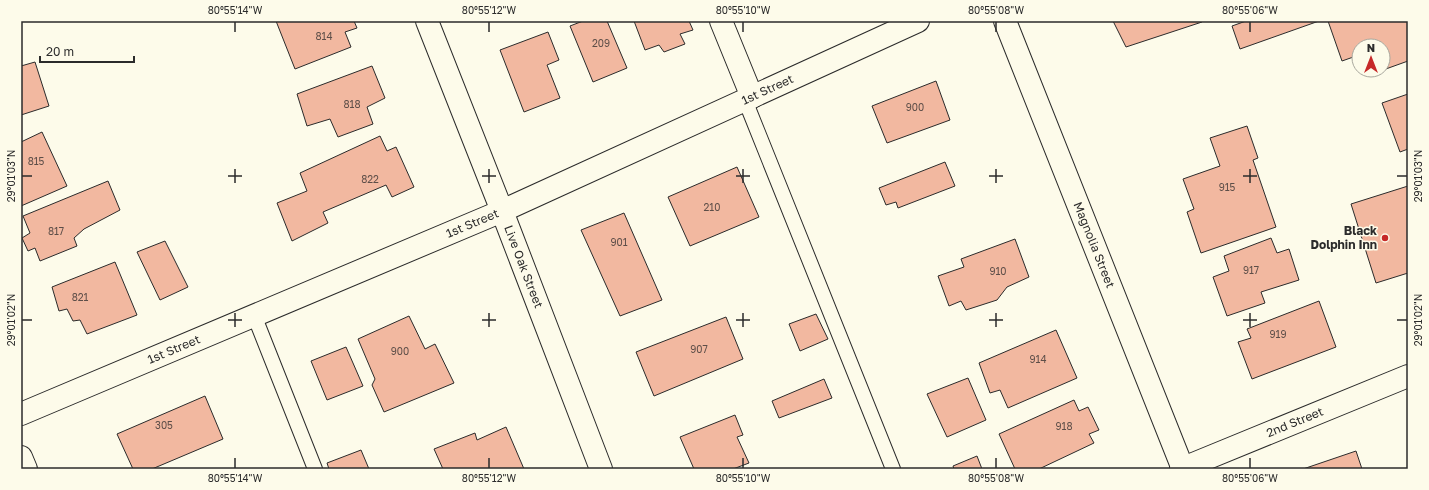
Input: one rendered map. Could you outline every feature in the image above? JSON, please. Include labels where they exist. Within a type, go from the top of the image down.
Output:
[{"type":"street","name":"Live Oak Street","points":[[427,21],[502,210],[601,469]]},
{"type":"street","points":[[721,21],[748,98]]},
{"type":"street","name":"1st Street","points":[[21,414],[502,210],[918,21]]},
{"type":"street","name":"Magnolia Street","points":[[1005,21],[1182,469]]},
{"type":"street","name":"2nd Street","points":[[1182,469],[1408,376]]},
{"type":"street","points":[[21,457],[26,469]]},
{"type":"lane","points":[[748,98],[893,469]]},
{"type":"lane","points":[[254,315],[316,469]]},
{"type":"building","points":[[276,21],[354,21],[357,28],[345,32],[351,47],[295,69]]},
{"type":"building","points":[[583,21],[607,21],[627,68],[593,82],[570,26]]},
{"type":"building","points":[[634,21],[689,21],[693,30],[680,34],[685,44],[664,52],[659,45],[645,50]]},
{"type":"building","points":[[1113,21],[1201,21],[1202,22],[1126,47]]},
{"type":"building","points":[[1246,21],[1319,21],[1240,49],[1232,26]]},
{"type":"building","points":[[1328,21],[1408,21],[1408,61],[1391,67],[1391,38],[1351,38],[1351,58],[1342,61]]},
{"type":"building","points":[[548,32],[559,60],[547,65],[560,98],[524,112],[500,50]]},
{"type":"building","points":[[35,62],[49,106],[21,115],[21,66]]},
{"type":"building","points":[[372,66],[385,98],[367,107],[373,124],[338,137],[330,119],[307,126],[297,94]]},
{"type":"building","points":[[936,81],[950,120],[887,143],[872,106]]},
{"type":"building","points":[[1408,94],[1408,149],[1400,152],[1382,103]]},
{"type":"building","points":[[1247,126],[1258,158],[1253,160],[1276,227],[1201,253],[1187,212],[1194,209],[1183,179],[1220,166],[1210,138]]},
{"type":"building","points":[[42,132],[67,186],[21,206],[21,142]]},
{"type":"building","points":[[380,136],[387,151],[396,147],[414,187],[392,197],[386,185],[323,212],[328,223],[292,241],[277,203],[307,191],[300,173]]},
{"type":"building","points":[[945,162],[955,186],[898,208],[896,202],[886,205],[879,188]]},
{"type":"building","points":[[737,167],[759,217],[690,246],[668,197]]},
{"type":"building","points":[[108,181],[120,210],[84,229],[74,238],[77,246],[40,261],[35,248],[28,251],[22,238],[30,233],[23,216]]},
{"type":"building","name":"Black Dolphin Inn","points":[[1408,186],[1408,273],[1376,283],[1351,204]]},
{"type":"building","points":[[624,213],[662,300],[620,316],[581,230]]},
{"type":"building","points":[[1271,238],[1277,253],[1289,249],[1299,280],[1261,292],[1265,303],[1227,316],[1213,277],[1229,271],[1224,256]]},
{"type":"building","points":[[1015,239],[1029,277],[1007,287],[997,300],[966,310],[961,301],[949,306],[938,276],[964,267],[961,259]]},
{"type":"building","points":[[165,241],[188,287],[160,300],[137,252]]},
{"type":"building","points":[[115,262],[137,315],[87,334],[80,320],[73,321],[67,309],[59,311],[52,287]]},
{"type":"building","points":[[1319,301],[1336,347],[1252,379],[1238,342],[1251,338],[1247,329]]},
{"type":"building","points":[[816,314],[828,339],[800,351],[789,324]]},
{"type":"building","points":[[409,316],[425,349],[435,344],[454,383],[384,412],[372,385],[375,379],[358,339]]},
{"type":"building","points":[[726,317],[743,359],[654,396],[636,352]]},
{"type":"building","points":[[1056,330],[1077,378],[1008,408],[1000,390],[990,393],[979,363]]},
{"type":"building","points":[[346,347],[363,386],[327,400],[311,361]]},
{"type":"building","points":[[968,378],[986,420],[947,437],[927,394]]},
{"type":"building","points":[[824,379],[832,398],[779,418],[772,401]]},
{"type":"building","points":[[205,396],[223,439],[152,469],[133,469],[117,434]]},
{"type":"building","points":[[1074,400],[1079,411],[1088,407],[1099,430],[1089,434],[1094,443],[1039,469],[1015,469],[999,434]]},
{"type":"building","points":[[735,415],[743,435],[737,437],[749,463],[733,469],[694,469],[680,437]]},
{"type":"building","points":[[506,427],[524,469],[443,469],[434,449],[475,433],[477,440]]},
{"type":"building","points":[[361,450],[369,469],[329,469],[327,463]]},
{"type":"building","points":[[1356,451],[1362,469],[1303,469]]},
{"type":"building","points":[[977,456],[982,469],[954,469],[953,466]]},
{"type":"place","name":"Black Dolphin Inn","points":[[1385,238]]}]
